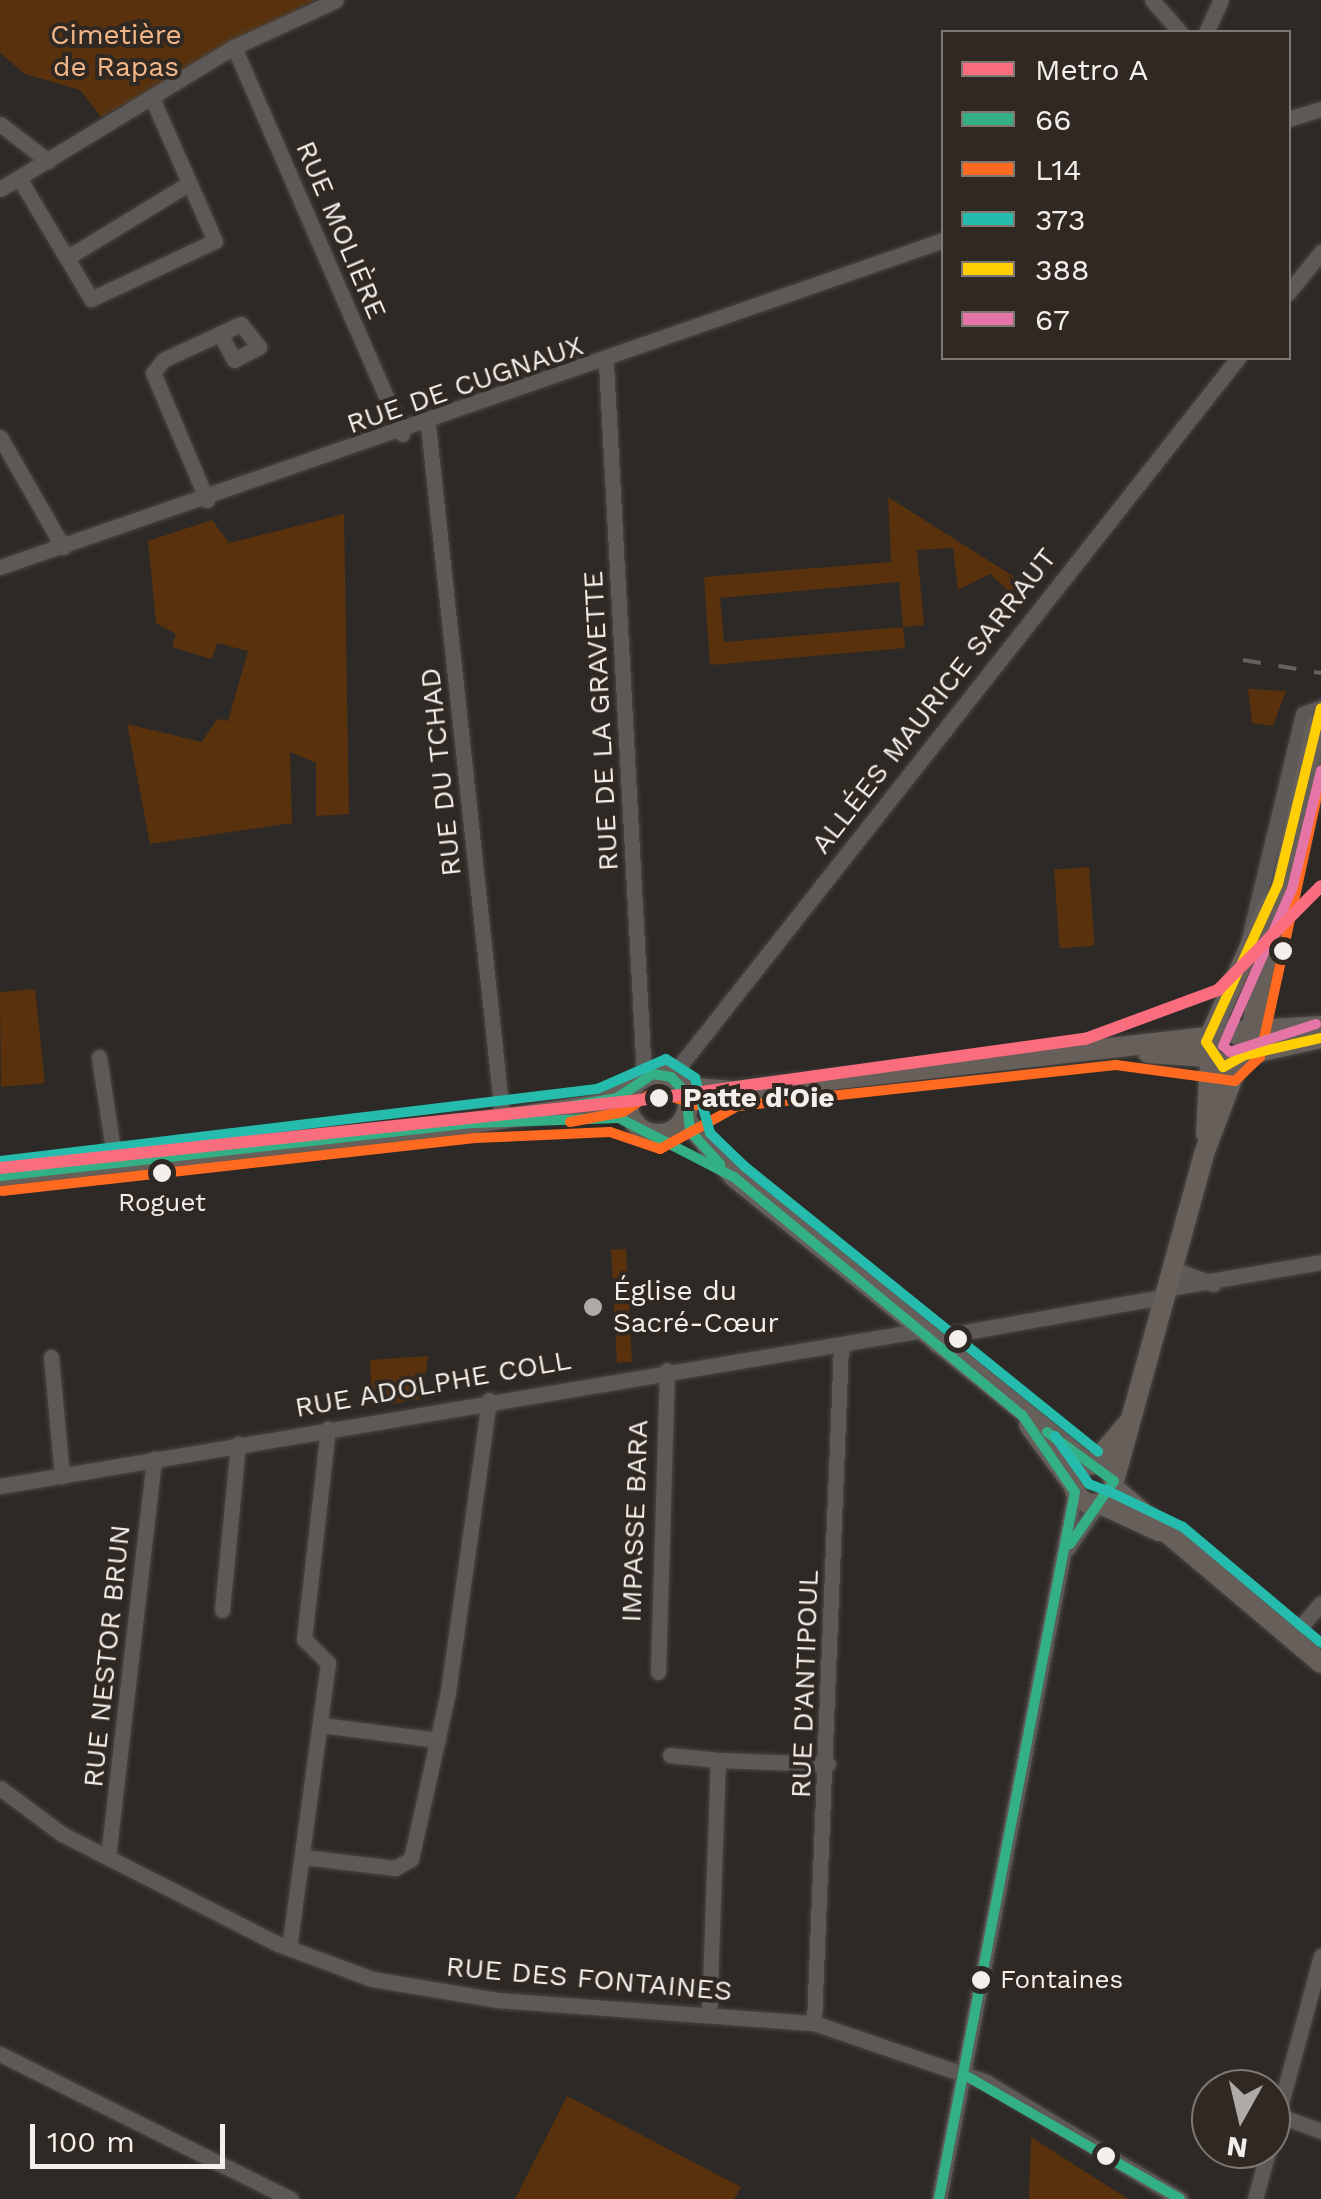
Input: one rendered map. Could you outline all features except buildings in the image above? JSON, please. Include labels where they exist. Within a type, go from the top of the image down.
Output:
[{"type":"main road","points":[[1107,1494],[1136,1412],[1204,1151],[1244,1044],[1319,716]]},
{"type":"main road","points":[[1204,1151],[1210,1046],[1278,884]]},
{"type":"main road","points":[[1210,1046],[1244,1044],[1321,1026]]},
{"type":"main road","points":[[474,1123],[502,1114],[601,1104],[638,1083],[677,1082],[733,1091],[1116,1050],[1321,1038]]},
{"type":"main road","points":[[677,1082],[685,1116],[734,1177]]},
{"type":"main road","points":[[634,1122],[638,1083]]},
{"type":"main road","points":[[658,1134],[733,1091]]},
{"type":"main road","points":[[0,1176],[474,1123],[634,1122],[734,1177],[1022,1416],[1091,1464],[1107,1494]]},
{"type":"main road","points":[[1074,1489],[1136,1412]]},
{"type":"main road","points":[[1022,1416],[1074,1489],[1107,1494],[1174,1539],[1321,1663]]},
{"type":"street","points":[[0,188],[234,47],[336,0]]},
{"type":"street","points":[[1152,0],[1178,30]]},
{"type":"street","points":[[1207,30],[1222,0]]},
{"type":"street","name":"RUE MOLIÈRE","points":[[234,47],[402,434]]},
{"type":"street","points":[[19,178],[91,299],[214,241],[152,98]]},
{"type":"street","points":[[1291,119],[1321,109]]},
{"type":"street","points":[[0,124],[48,161]]},
{"type":"street","points":[[68,257],[188,184]]},
{"type":"street","name":"RUE DE CUGNAUX","points":[[0,567],[402,434],[941,241]]},
{"type":"street","points":[[1291,289],[1321,252]]},
{"type":"street","points":[[207,500],[153,373],[220,334]]},
{"type":"street","name":"ALLÉES MAURICE SARRAUT","points":[[677,1082],[1236,360]]},
{"type":"street","name":"RUE DE LA GRAVETTE","points":[[606,363],[638,1083]]},
{"type":"street","name":"RUE DU TCHAD","points":[[428,424],[502,1114]]},
{"type":"street","points":[[0,437],[63,547]]},
{"type":"street","points":[[1247,951],[1303,714],[1319,716]]},
{"type":"street","points":[[1272,934],[1321,760]]},
{"type":"street","points":[[99,1057],[115,1163]]},
{"type":"street","points":[[936,1346],[954,1334],[1170,1284],[1212,1284],[1321,1262]]},
{"type":"street","name":"RUE ADOLPHE COLL","points":[[0,1486],[667,1370],[876,1342],[911,1325]]},
{"type":"street","name":"RUE D'ANTIPOUL","points":[[814,2023],[828,1764],[841,1346]]},
{"type":"street","points":[[51,1357],[62,1476]]},
{"type":"street","name":"IMPASSE BARA","points":[[658,1672],[667,1370]]},
{"type":"street","points":[[303,1857],[406,1866],[448,1692],[489,1400]]},
{"type":"street","points":[[289,1948],[328,1663],[304,1639],[328,1428]]},
{"type":"street","points":[[222,1610],[238,1444]]},
{"type":"street","name":"RUE NESTOR BRUN","points":[[108,1857],[154,1459]]},
{"type":"street","points":[[939,2199],[1066,1550],[1074,1489]]},
{"type":"street","points":[[1066,1550],[1107,1494]]},
{"type":"street","points":[[1290,1638],[1321,1603]]},
{"type":"street","points":[[320,1725],[438,1740]]},
{"type":"street","points":[[670,1755],[828,1764]]},
{"type":"street","points":[[708,2015],[718,1760]]},
{"type":"street","name":"RUE DES FONTAINES","points":[[0,1788],[108,1857],[289,1948],[389,1983],[814,2023],[963,2074],[1180,2199]]},
{"type":"street","points":[[1291,2087],[1315,2006],[1321,1956]]},
{"type":"street","points":[[0,2054],[267,2194],[291,2199]]},
{"type":"street","points":[[1291,2120],[1321,2130]]},
{"type":"street","points":[[1255,2199],[1265,2169]]},
{"type":"green space","name":"Cimetière de Rapas","points":[[0,0],[315,0],[101,117],[80,90],[25,74],[0,53]]},
{"type":"green space","points":[[888,497],[1032,588],[1021,602],[990,574],[958,590],[953,548],[917,550],[924,625],[903,627],[905,648],[710,665],[704,577],[891,562]],"holes":[[[899,582],[903,627],[724,642],[720,598]]]},
{"type":"green space","points":[[344,514],[349,814],[316,816],[316,763],[290,752],[292,823],[150,844],[127,724],[202,742],[217,719],[228,721],[248,651],[217,643],[212,659],[172,647],[176,634],[156,623],[148,541],[212,520],[229,543]]},
{"type":"green space","points":[[1248,689],[1286,691],[1273,726],[1252,723]]},
{"type":"green space","points":[[1089,867],[1095,946],[1060,948],[1054,869]]},
{"type":"green space","points":[[35,989],[45,1083],[1,1087],[0,992]]},
{"type":"green space","points":[[626,1249],[632,1362],[617,1363],[611,1250]]},
{"type":"green space","points":[[428,1356],[422,1399],[372,1407],[370,1360]]},
{"type":"green space","points":[[567,2096],[741,2187],[734,2199],[515,2199]]},
{"type":"green space","points":[[1031,2137],[1128,2199],[1029,2199]]},
{"type":"railway","points":[[1243,660],[1321,673]]},
{"type":"metro line","name":"A","points":[[0,1168],[658,1098],[1085,1039],[1218,990],[1321,886]]},
{"type":"transit line","name":"388","points":[[1245,1055],[1223,1067],[1206,1042],[1278,884],[1321,708]]},
{"type":"transit line","name":"67","points":[[1316,1024],[1230,1052],[1223,1046],[1292,889],[1321,771]]},
{"type":"transit line","name":"L14","points":[[2,1191],[475,1138],[610,1132],[660,1149],[738,1106],[1116,1065],[1235,1081],[1260,1057],[1321,778]]},
{"type":"transit line","name":"388","points":[[1245,1055],[1321,1038]]},
{"type":"transit line","name":"373","points":[[0,1161],[597,1089],[666,1059],[695,1078],[710,1133],[744,1166],[1098,1452]]},
{"type":"transit line","name":"66","points":[[566,1107],[617,1098],[653,1074],[671,1077],[686,1093],[690,1131],[720,1164]]},
{"type":"transit line","name":"L14","points":[[570,1122],[623,1112],[655,1091],[697,1105],[745,1105]]},
{"type":"transit line","name":"66","points":[[0,1176],[474,1123],[619,1118],[734,1177],[1022,1415],[1075,1492],[939,2199]]},
{"type":"transit line","name":"66","points":[[1047,1432],[1114,1481],[1070,1544]]},
{"type":"transit line","name":"373","points":[[1055,1436],[1089,1484],[1105,1490]]},
{"type":"transit line","name":"373","points":[[1106,1490],[1183,1527],[1321,1643]]},
{"type":"transit line","name":"66","points":[[963,2074],[1180,2199]]},
{"type":"place","name":"Patte d'Oie","points":[[659,1098]]},
{"type":"place","name":"Roguet","points":[[162,1173]]},
{"type":"place","name":"Église du Sacré-Cœur","points":[[593,1307]]},
{"type":"place","name":"Fontaines","points":[[981,1980]]}]
